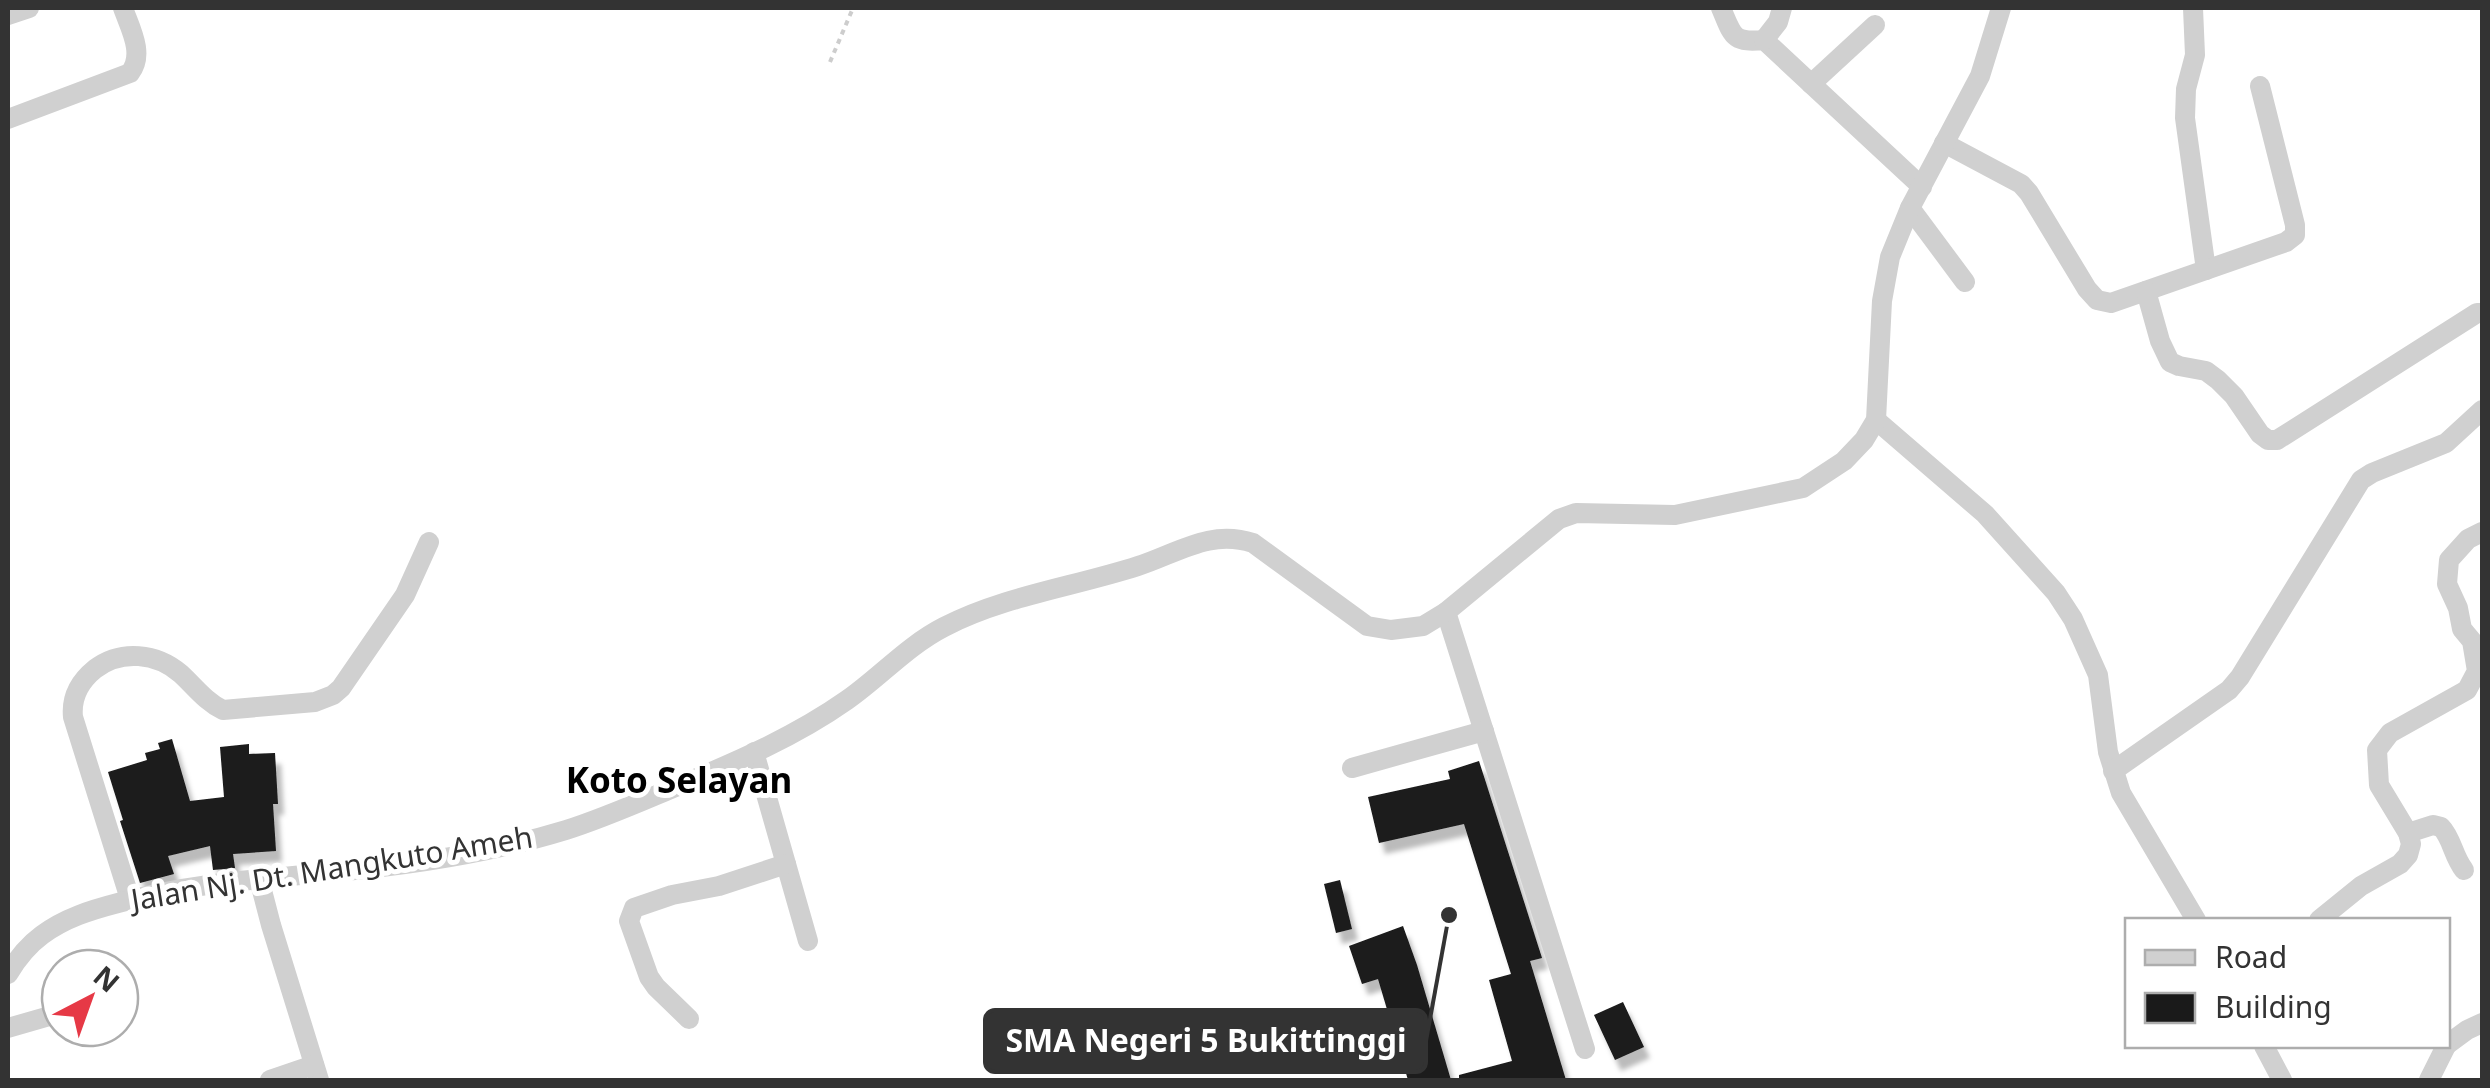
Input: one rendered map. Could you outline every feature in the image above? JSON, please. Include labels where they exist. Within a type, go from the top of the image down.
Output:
[{"type":"street","points":[[8,15],[29,8]]},
{"type":"street","points":[[8,119],[130,73],[137,64],[138,53],[123,8]]},
{"type":"street","points":[[1722,8],[1736,38],[1742,42],[1764,40],[1778,22],[1782,8]]},
{"type":"street","points":[[2001,8],[1980,76],[1910,208],[1890,257],[1882,301],[1876,420],[1985,514],[2056,594],[2084,641],[2098,676],[2108,752],[2121,793],[2195,918]]},
{"type":"street","points":[[2193,8],[2195,55],[2186,90],[2185,118],[2206,270]]},
{"type":"street","points":[[1811,84],[1875,25]]},
{"type":"street","points":[[1764,40],[1922,187]]},
{"type":"street","points":[[1944,143],[2021,184],[2087,289],[2098,300],[2112,302],[2286,242],[2295,235],[2260,86]]},
{"type":"street","points":[[1910,208],[1965,282]]},
{"type":"street","points":[[2146,291],[2170,362],[2206,370],[2234,396],[2268,440],[2277,440],[2482,313]]},
{"type":"street","points":[[2113,770],[2229,690],[2362,480],[2446,443],[2482,410]]},
{"type":"street","name":"Jalan Nj. Dt. Mangkuto Ameh","points":[[8,974],[19,955],[44,933],[79,914],[172,889],[377,868],[567,830],[680,785],[794,732],[848,700],[916,644],[972,614],[1023,596],[1088,582],[1185,546],[1212,538],[1253,543],[1367,626],[1391,630],[1423,626],[1446,612],[1559,520],[1576,513],[1675,516],[1803,488],[1844,461],[1876,420]]},
{"type":"street","points":[[2322,918],[2408,855],[2408,833],[2379,785],[2377,750],[2390,734],[2467,690],[2477,671],[2472,641],[2462,629],[2447,584],[2448,560],[2468,539],[2482,532]]},
{"type":"street","points":[[130,900],[73,717],[75,693],[90,673],[122,656],[140,656],[172,666],[223,710],[324,700],[340,688],[405,595],[429,542]]},
{"type":"street","points":[[1446,612],[1585,1049]]},
{"type":"street","points":[[1352,768],[1484,731]]},
{"type":"street","points":[[754,752],[808,941]]},
{"type":"street","points":[[2408,833],[2434,825],[2440,827],[2464,870]]},
{"type":"street","points":[[689,1019],[650,977],[629,921],[634,908],[786,864]]},
{"type":"street","points":[[259,879],[316,1073],[270,1080]]},
{"type":"street","points":[[8,1028],[40,1019]]},
{"type":"street","points":[[2450,1043],[2482,1023]]},
{"type":"street","points":[[2265,1048],[2282,1080]]},
{"type":"street","points":[[2429,1080],[2445,1048]]},
{"type":"path","points":[[830,62],[852,8]]},
{"type":"building","points":[[172,739],[190,801],[224,797],[220,747],[249,744],[249,754],[275,753],[276,851],[233,854],[235,868],[213,870],[210,846],[168,856],[174,874],[140,883],[108,772],[147,760],[145,753],[160,749],[158,743]]},
{"type":"building","points":[[1479,761],[1542,958],[1530,961],[1566,1080],[1459,1080],[1459,1075],[1512,1061],[1489,980],[1511,974],[1464,824],[1379,843],[1368,797],[1450,779],[1448,771]]},
{"type":"building","points":[[1340,880],[1352,929],[1336,933],[1324,884]]},
{"type":"building","points":[[1403,926],[1451,1080],[1408,1080],[1378,979],[1362,984],[1349,946]]},
{"type":"building","points":[[1623,1002],[1644,1047],[1615,1060],[1594,1015]]},
{"type":"place","name":"SMA Negeri 5 Bukittinggi","points":[[1449,915]]},
{"type":"district","name":"Koto Selayan","points":[[679,781]]}]
